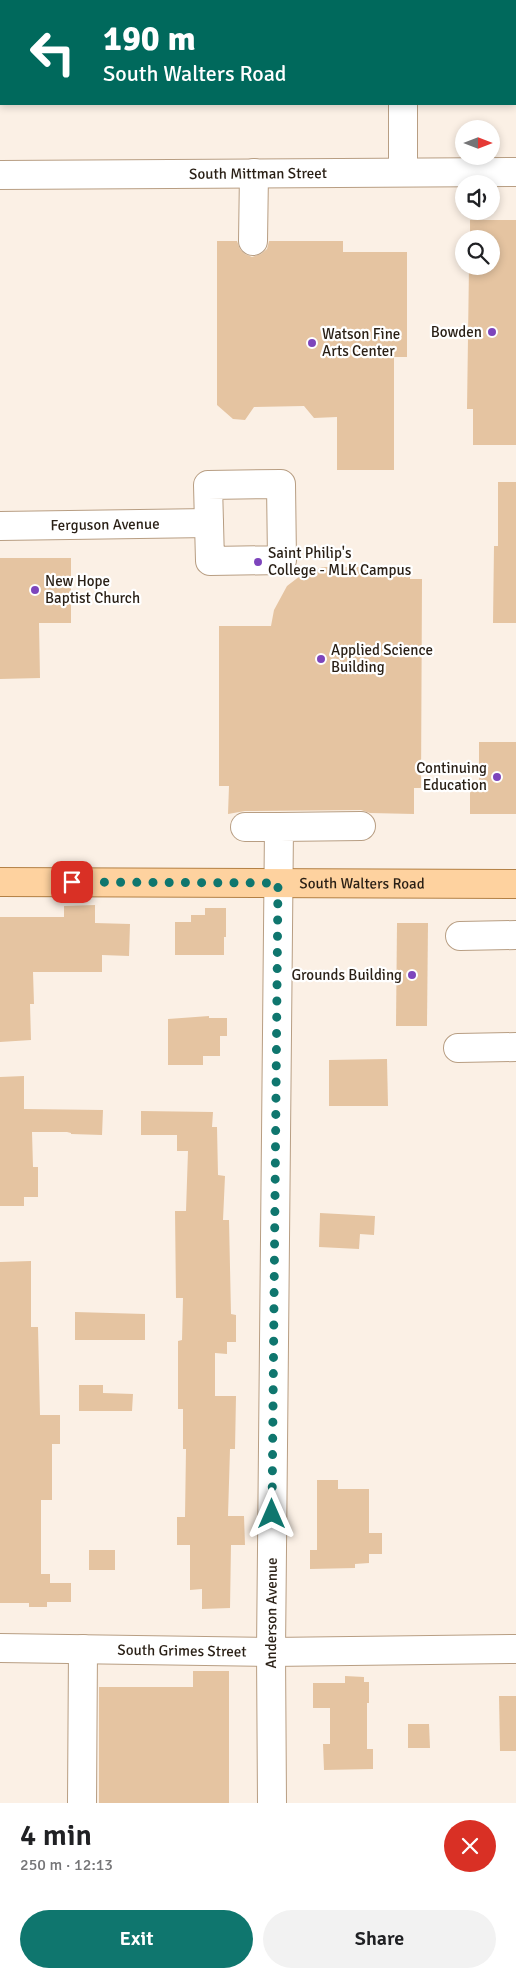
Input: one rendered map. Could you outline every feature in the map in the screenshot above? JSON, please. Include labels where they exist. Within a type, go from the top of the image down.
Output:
[{"type":"main road","name":"South Walters Road","points":[[0,882],[516,884]]},
{"type":"street","points":[[402,172],[403,105]]},
{"type":"street","name":"South Mittman Street","points":[[0,175],[516,172]]},
{"type":"street","points":[[253,241],[254,173]]},
{"type":"street","name":"Ferguson Avenue","points":[[0,526],[209,523]]},
{"type":"street","points":[[244,826],[361,826]]},
{"type":"street","name":"Anderson Avenue","points":[[272,1803],[271,1652],[279,826]]},
{"type":"street","points":[[460,936],[516,935]]},
{"type":"street","points":[[458,1048],[516,1047]]},
{"type":"street","name":"South Grimes Street","points":[[0,1648],[271,1652],[516,1649]]},
{"type":"street","points":[[82,1803],[83,1649]]},
{"type":"building","name":"Bowden","points":[[470,220],[516,220],[516,445],[473,445],[473,409],[467,409],[469,275],[500,275],[500,230],[470,230]]},
{"type":"building","name":"Watson Fine Arts Center","points":[[217,241],[237,241],[240,249],[252,257],[261,254],[267,249],[269,241],[343,241],[343,252],[407,252],[407,357],[394,357],[394,470],[337,470],[337,417],[314,418],[304,406],[254,407],[245,420],[233,419],[217,405]]},
{"type":"building","points":[[498,482],[516,482],[516,623],[493,623],[494,546],[498,546]]},
{"type":"building","name":"New Hope Baptist Church","points":[[0,558],[71,558],[71,623],[39,623],[40,678],[0,679]]},
{"type":"building","name":"Applied Science Building","points":[[322,567],[410,567],[410,579],[422,579],[421,788],[414,788],[414,814],[370,813],[361,810],[245,811],[228,814],[229,786],[219,786],[219,626],[271,626],[274,610],[287,586],[300,576]]},
{"type":"building","name":"Continuing Education","points":[[479,742],[516,742],[516,814],[470,814],[470,783],[479,783]]},
{"type":"building","points":[[95,905],[95,923],[130,924],[129,956],[102,955],[102,972],[33,972],[34,1004],[30,1004],[31,1040],[0,1042],[0,917],[64,917],[64,906]]},
{"type":"building","points":[[205,908],[226,908],[224,955],[175,955],[175,922],[191,922],[191,915],[205,915]]},
{"type":"building","name":"Grounds Building","points":[[397,923],[428,923],[427,1026],[396,1026]]},
{"type":"building","points":[[209,1016],[209,1018],[227,1018],[227,1036],[220,1036],[220,1056],[203,1056],[203,1065],[168,1065],[168,1019]]},
{"type":"building","points":[[387,1059],[388,1106],[329,1106],[329,1060]]},
{"type":"building","points":[[24,1076],[24,1109],[103,1110],[102,1135],[32,1132],[33,1167],[38,1167],[38,1197],[24,1197],[24,1206],[0,1206],[0,1077]]},
{"type":"building","points":[[141,1111],[213,1112],[212,1127],[217,1127],[218,1175],[225,1176],[223,1220],[229,1220],[231,1314],[236,1315],[236,1342],[227,1342],[227,1354],[215,1353],[215,1396],[236,1396],[235,1449],[230,1449],[228,1516],[244,1516],[245,1545],[231,1545],[230,1608],[202,1609],[202,1589],[190,1590],[190,1545],[177,1545],[177,1517],[185,1517],[186,1449],[183,1449],[183,1409],[178,1409],[178,1341],[182,1340],[183,1298],[176,1298],[175,1211],[186,1211],[188,1151],[177,1151],[177,1135],[141,1135]]},
{"type":"building","points":[[320,1213],[375,1216],[374,1235],[360,1234],[359,1249],[319,1247]]},
{"type":"building","points":[[31,1261],[31,1327],[38,1327],[40,1415],[60,1415],[60,1444],[52,1444],[52,1500],[41,1500],[41,1574],[50,1574],[50,1583],[71,1583],[71,1602],[47,1602],[47,1607],[29,1607],[29,1603],[0,1603],[0,1262]]},
{"type":"building","points":[[75,1312],[145,1314],[145,1340],[75,1340]]},
{"type":"building","points":[[79,1385],[103,1385],[103,1393],[133,1394],[132,1411],[79,1411]]},
{"type":"building","points":[[317,1480],[338,1480],[338,1489],[369,1489],[369,1533],[382,1533],[382,1554],[369,1554],[369,1563],[355,1564],[355,1568],[310,1569],[310,1550],[317,1550]]},
{"type":"building","points":[[89,1550],[115,1550],[115,1570],[89,1570]]},
{"type":"building","points":[[193,1671],[229,1671],[229,1803],[99,1803],[99,1687],[193,1687]]},
{"type":"building","points":[[345,1676],[364,1677],[364,1682],[369,1682],[367,1749],[373,1749],[373,1769],[324,1770],[323,1744],[330,1744],[330,1708],[313,1708],[313,1683],[345,1683]]},
{"type":"building","points":[[499,1696],[516,1696],[516,1751],[500,1751]]},
{"type":"building","points":[[408,1724],[429,1724],[430,1748],[408,1748]]},
{"type":"place","name":"Bowden","points":[[492,332]]},
{"type":"place","name":"Watson Fine Arts Center","points":[[312,343]]},
{"type":"place","name":"Saint Philip's College - MLK Campus","points":[[258,562]]},
{"type":"place","name":"New Hope Baptist Church","points":[[35,590]]},
{"type":"place","name":"Applied Science Building","points":[[321,659]]},
{"type":"place","name":"Continuing Education","points":[[497,777]]},
{"type":"place","name":"Grounds Building","points":[[412,975]]},
{"type":"route","points":[[72,882],[278,883],[272,1514]]}]
